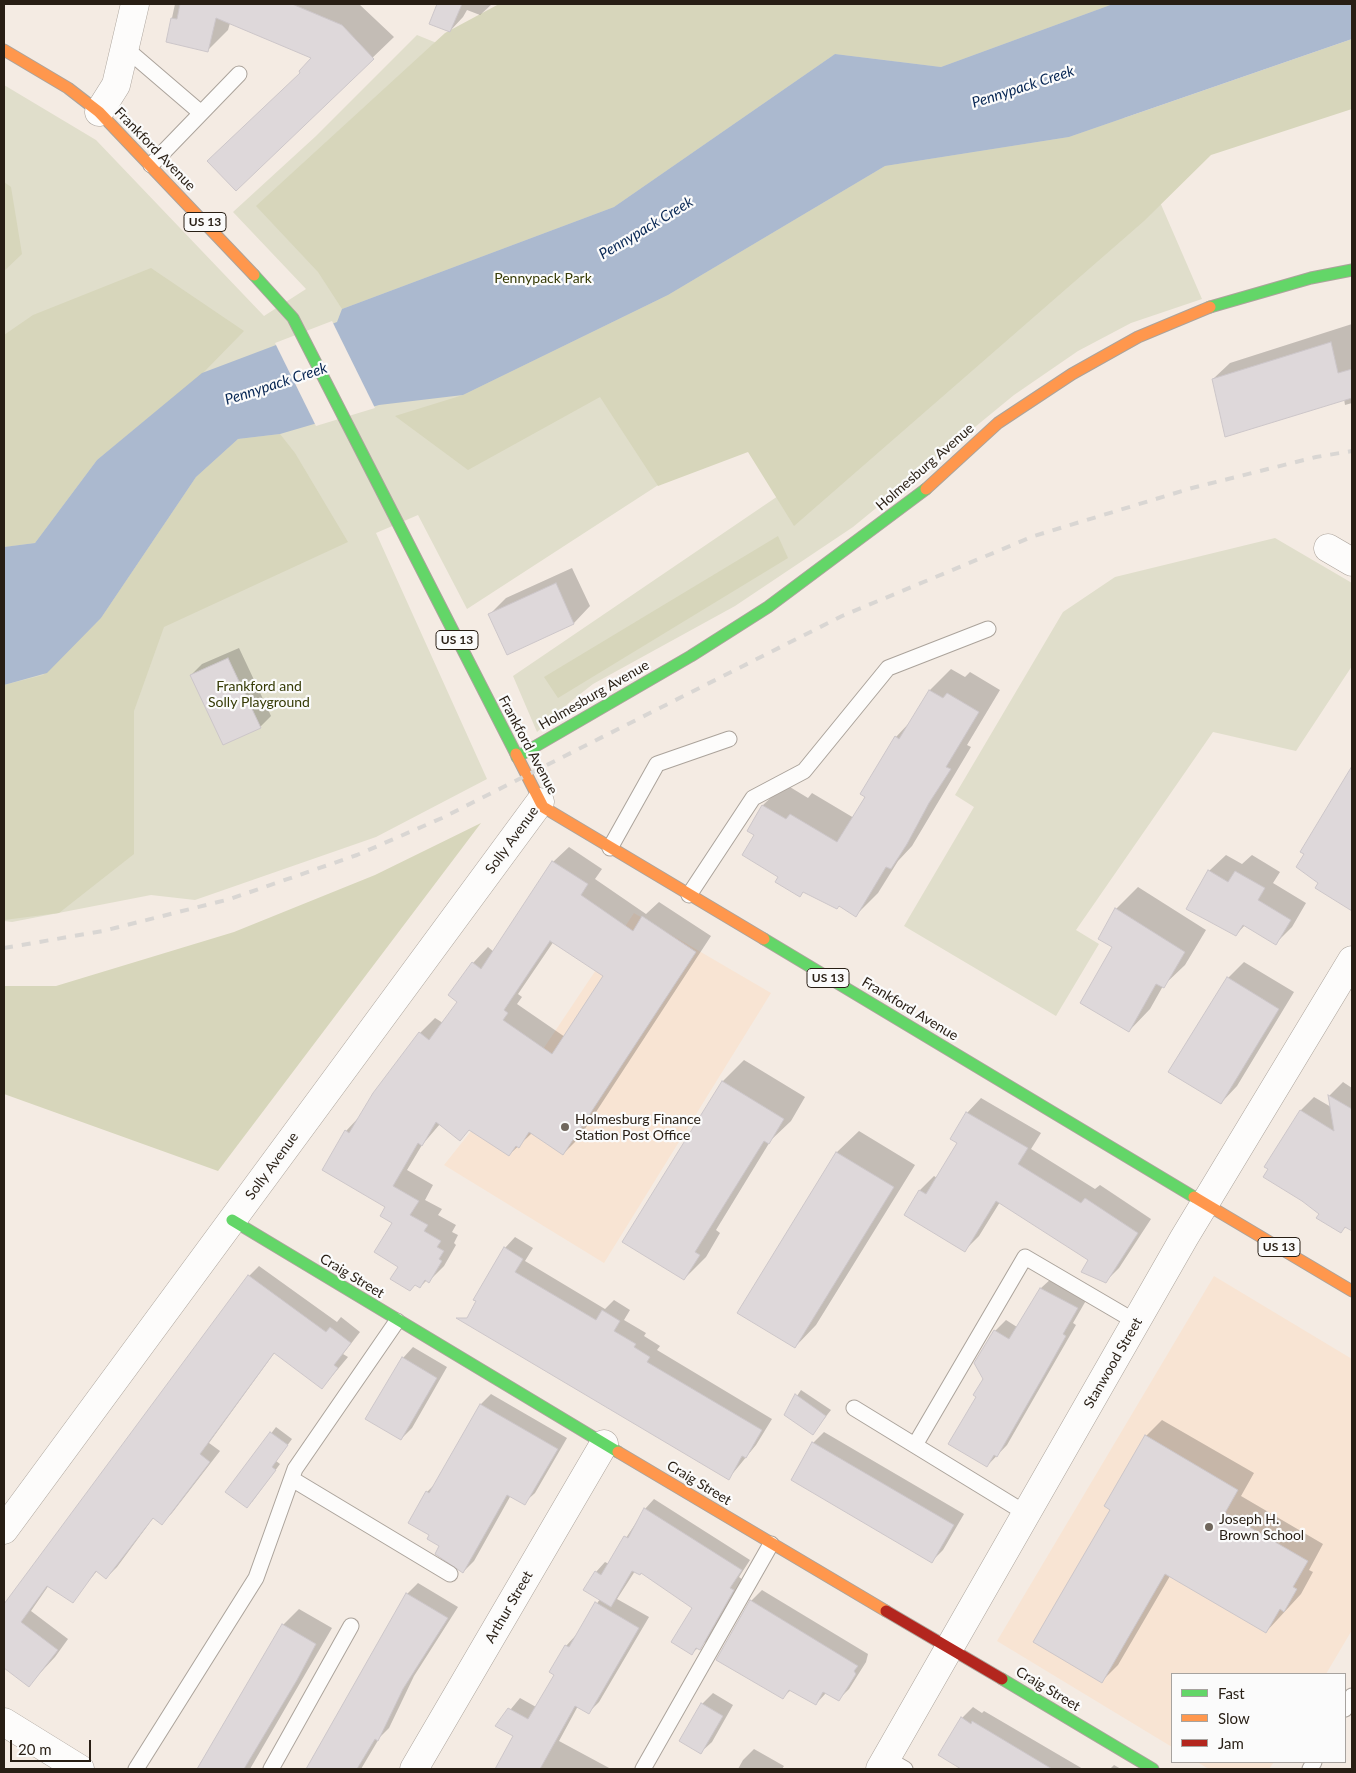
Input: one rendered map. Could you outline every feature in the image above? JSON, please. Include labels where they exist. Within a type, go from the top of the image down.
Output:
[{"type":"street","points":[[99,112],[116,85],[134,4]]},
{"type":"street","name":"Frankford Avenue","points":[[4,50],[68,88],[99,112],[275,297],[299,329],[516,757],[540,802],[547,811],[1352,1291]]},
{"type":"street","name":"Holmesburg Avenue","points":[[516,757],[691,656],[768,608],[915,499],[998,423],[1072,374],[1138,337],[1205,308],[1311,278],[1352,270]]},
{"type":"street","points":[[1328,548],[1352,562]]},
{"type":"street","name":"Solly Avenue","points":[[4,1530],[540,802]]},
{"type":"street","name":"Stanwood Street","points":[[890,1766],[950,1648],[1136,1322],[1205,1203],[1352,960]]},
{"type":"street","name":"Craig Street","points":[[232,1220],[396,1321],[950,1648],[1144,1767]]},
{"type":"street","name":"Arthur Street","points":[[414,1769],[604,1444]]},
{"type":"street","points":[[4,1722],[80,1769]]},
{"type":"lane","points":[[124,47],[201,113]]},
{"type":"lane","points":[[150,165],[239,74]]},
{"type":"lane","points":[[689,895],[753,798],[804,771],[888,668],[988,629]]},
{"type":"lane","points":[[610,848],[657,764],[729,739]]},
{"type":"lane","points":[[914,1445],[1025,1257],[1136,1322]]},
{"type":"lane","points":[[136,1769],[256,1578],[295,1469],[396,1321]]},
{"type":"lane","points":[[854,1408],[1028,1514]]},
{"type":"lane","points":[[292,1479],[450,1574]]},
{"type":"lane","points":[[643,1769],[771,1544]]},
{"type":"lane","points":[[272,1769],[351,1626]]},
{"type":"lane","points":[[1346,1707],[1352,1696]]},
{"type":"shaded area","points":[[634,913],[771,993],[604,1263],[444,1165],[487,1111],[497,1118]]},
{"type":"shaded area","name":"Joseph H. Brown School","points":[[1214,1276],[1352,1359],[1352,1630],[1327,1673],[1171,1673],[1171,1746],[997,1641]]},
{"type":"shaded area","points":[[1199,1763],[1273,1763],[1269,1769],[1209,1769]]},
{"type":"green space","points":[[499,4],[1113,4],[941,67],[835,54],[614,207],[342,309],[318,272],[256,206],[445,33]]},
{"type":"green space","name":"Pennypack Park","points":[[535,4],[1352,4],[1117,103],[1202,299],[1131,323],[1078,351],[1014,395],[853,527],[735,606],[593,684],[537,732],[513,676],[778,496],[740,432],[467,609],[418,515],[376,533],[487,779],[376,837],[195,900],[151,895],[12,922],[4,921],[4,85],[96,140],[264,316],[306,289],[233,212],[316,136],[417,35],[464,54]]},
{"type":"green space","points":[[1352,39],[1352,109],[1211,155],[1144,221],[794,526],[748,452],[658,486],[600,397],[468,470],[395,416],[463,395],[668,295],[885,166],[1069,137]]},
{"type":"green space","points":[[4,182],[11,187],[22,254],[4,271]]},
{"type":"green space","points":[[151,268],[244,331],[202,374],[97,460],[35,543],[4,547],[4,335],[33,315]]},
{"type":"green space","points":[[280,434],[295,453],[348,542],[164,627],[134,711],[134,854],[59,913],[4,920],[4,685],[43,675],[101,618],[196,477],[238,439]]},
{"type":"green space","points":[[778,536],[788,558],[558,698],[544,677]]},
{"type":"green space","points":[[1275,538],[1352,583],[1352,666],[1296,751],[1213,732],[1076,930],[1099,944],[1056,1016],[904,926],[974,807],[955,795],[1063,612],[1115,577]]},
{"type":"green space","points":[[481,823],[218,1171],[4,1094],[4,986],[56,986],[234,932],[375,875]]},
{"type":"water","name":"Pennypack Creek","points":[[1113,4],[1352,4],[1352,39],[1069,137],[885,166],[668,295],[463,395],[379,405],[280,434],[238,439],[196,477],[101,618],[47,673],[4,685],[4,547],[35,543],[97,460],[202,373],[337,322],[342,309],[614,207],[835,54],[941,67]]},
{"type":"pier","points":[[332,321],[375,408],[316,426],[275,343]]},
{"type":"building","points":[[180,4],[292,4],[342,25],[374,59],[236,191],[207,161],[300,73],[299,71],[311,58],[216,18],[208,52],[166,42],[171,18],[177,19]]},
{"type":"building","points":[[437,4],[462,4],[450,32],[429,24]]},
{"type":"building","points":[[1331,342],[1338,373],[1352,369],[1352,398],[1225,437],[1212,379]]},
{"type":"building","points":[[556,583],[574,624],[507,655],[488,614]]},
{"type":"building","points":[[228,658],[261,728],[223,745],[190,675]]},
{"type":"building","points":[[929,690],[943,698],[947,693],[979,712],[946,767],[951,769],[929,803],[907,844],[891,869],[886,867],[856,917],[839,906],[837,909],[803,892],[800,897],[775,882],[778,877],[742,855],[754,835],[747,831],[762,805],[786,819],[790,814],[837,842],[865,797],[860,794],[895,736],[899,739]]},
{"type":"building","points":[[1352,766],[1352,911],[1315,888],[1318,883],[1296,867],[1304,854],[1300,852]]},
{"type":"building","points":[[552,861],[588,884],[581,895],[633,931],[642,916],[696,952],[563,1155],[529,1132],[519,1148],[516,1146],[509,1156],[469,1130],[460,1141],[436,1122],[422,1146],[418,1143],[393,1186],[419,1201],[410,1215],[428,1225],[424,1231],[441,1241],[437,1247],[444,1251],[439,1259],[442,1261],[429,1283],[425,1280],[420,1288],[415,1285],[410,1291],[390,1279],[398,1267],[374,1252],[392,1223],[380,1216],[385,1207],[322,1170],[345,1130],[349,1133],[373,1093],[419,1032],[429,1040],[457,1002],[448,995],[472,962],[481,969]],"holes":[[[550,941],[603,976],[552,1054],[503,1020],[508,1013],[504,1010]]]},
{"type":"building","points":[[1208,870],[1228,882],[1235,871],[1265,888],[1258,900],[1291,920],[1276,945],[1243,925],[1236,936],[1186,909]]},
{"type":"building","points":[[1115,908],[1185,952],[1164,988],[1156,984],[1129,1032],[1080,1003],[1112,947],[1098,939]]},
{"type":"building","points":[[1227,977],[1279,1009],[1221,1104],[1168,1072]]},
{"type":"building","points":[[722,1081],[784,1119],[769,1144],[764,1141],[695,1252],[700,1255],[684,1280],[622,1242]]},
{"type":"building","points":[[1328,1095],[1352,1109],[1352,1231],[1345,1227],[1341,1233],[1316,1218],[1319,1214],[1302,1201],[1263,1177],[1268,1169],[1264,1167],[1300,1110],[1334,1131]]},
{"type":"building","points":[[966,1112],[1028,1148],[1018,1164],[1081,1203],[1085,1198],[1138,1233],[1106,1283],[1081,1272],[1088,1260],[996,1201],[965,1252],[904,1215],[919,1190],[926,1194],[957,1143],[950,1139]]},
{"type":"building","points":[[836,1152],[894,1187],[795,1348],[737,1313]]},
{"type":"building","points":[[504,1247],[523,1259],[515,1272],[596,1320],[602,1310],[620,1321],[614,1331],[636,1344],[634,1347],[650,1357],[647,1362],[762,1430],[746,1458],[742,1456],[729,1480],[456,1318],[467,1318],[476,1301],[473,1300]]},
{"type":"building","points":[[248,1275],[326,1332],[330,1327],[351,1343],[334,1365],[338,1368],[322,1389],[274,1353],[200,1454],[210,1462],[162,1525],[153,1518],[106,1579],[96,1571],[73,1603],[47,1586],[21,1622],[58,1650],[29,1687],[4,1668],[4,1604]]},
{"type":"building","points":[[1040,1288],[1078,1308],[1063,1334],[1066,1336],[1043,1377],[997,1457],[994,1455],[987,1467],[948,1444],[976,1397],[973,1395],[983,1379],[974,1363],[994,1330],[1009,1339]]},
{"type":"building","points":[[402,1357],[437,1378],[401,1440],[365,1419]]},
{"type":"building","points":[[795,1394],[826,1416],[813,1435],[784,1415]]},
{"type":"building","points":[[480,1404],[558,1449],[525,1505],[507,1495],[463,1573],[435,1554],[439,1546],[427,1539],[429,1535],[408,1523],[426,1491],[429,1493]]},
{"type":"building","points":[[270,1432],[288,1445],[272,1467],[276,1470],[247,1508],[225,1492]]},
{"type":"building","name":"Joseph H. Brown School","points":[[1145,1435],[1238,1490],[1225,1513],[1308,1561],[1293,1587],[1297,1589],[1284,1612],[1280,1609],[1266,1633],[1165,1574],[1102,1683],[1033,1642],[1110,1510],[1104,1506]]},
{"type":"building","points":[[812,1442],[954,1525],[932,1563],[791,1480]]},
{"type":"building","points":[[644,1508],[742,1570],[730,1588],[734,1590],[700,1650],[696,1648],[692,1655],[671,1642],[692,1608],[641,1573],[640,1575],[632,1571],[611,1607],[583,1590],[595,1571],[601,1575],[624,1536],[628,1538]]},
{"type":"building","points":[[406,1593],[448,1618],[403,1689],[378,1741],[375,1739],[357,1769],[306,1769]]},
{"type":"building","points":[[750,1600],[858,1666],[854,1671],[856,1674],[839,1701],[823,1692],[816,1705],[789,1690],[783,1699],[716,1660]]},
{"type":"building","points":[[595,1602],[639,1628],[589,1714],[575,1706],[540,1769],[495,1769],[513,1736],[495,1726],[508,1708],[528,1719],[554,1675],[549,1672],[565,1645],[569,1647]]},
{"type":"building","points":[[282,1624],[316,1644],[297,1680],[244,1769],[197,1769]]},
{"type":"building","points":[[701,1703],[723,1716],[701,1754],[679,1741]]},
{"type":"building","points":[[961,1717],[971,1724],[972,1721],[1052,1769],[961,1769],[938,1755]]},
{"type":"railway","points":[[4,948],[103,931],[230,899],[357,855],[442,818],[842,616],[1034,536],[1192,488],[1316,457],[1352,451]]},
{"type":"traffic: fast","points":[[1210,307],[1311,278],[1352,270]]},
{"type":"traffic: fast","points":[[254,275],[293,318],[516,754]]},
{"type":"traffic: fast","points":[[517,757],[691,656],[768,607],[926,489]]},
{"type":"traffic: fast","points":[[764,939],[1194,1197]]},
{"type":"traffic: fast","points":[[232,1220],[618,1452]]},
{"type":"traffic: fast","points":[[1002,1679],[1153,1769]]},
{"type":"traffic: slow","points":[[4,50],[68,88],[99,112],[254,275]]},
{"type":"traffic: slow","points":[[926,489],[998,423],[1072,374],[1138,337],[1210,307]]},
{"type":"traffic: slow","points":[[516,754],[543,807],[764,939]]},
{"type":"traffic: slow","points":[[1194,1197],[1352,1291]]},
{"type":"traffic: slow","points":[[618,1452],[886,1611]]},
{"type":"traffic: jam","points":[[886,1611],[1002,1679]]},
{"type":"place","name":"Holmesburg Finance Station Post Office","points":[[565,1127]]},
{"type":"place","name":"Joseph H. Brown School","points":[[1209,1527]]},
{"type":"park label","name":"Frankford and Solly Playground","points":[[259,694]]}]
